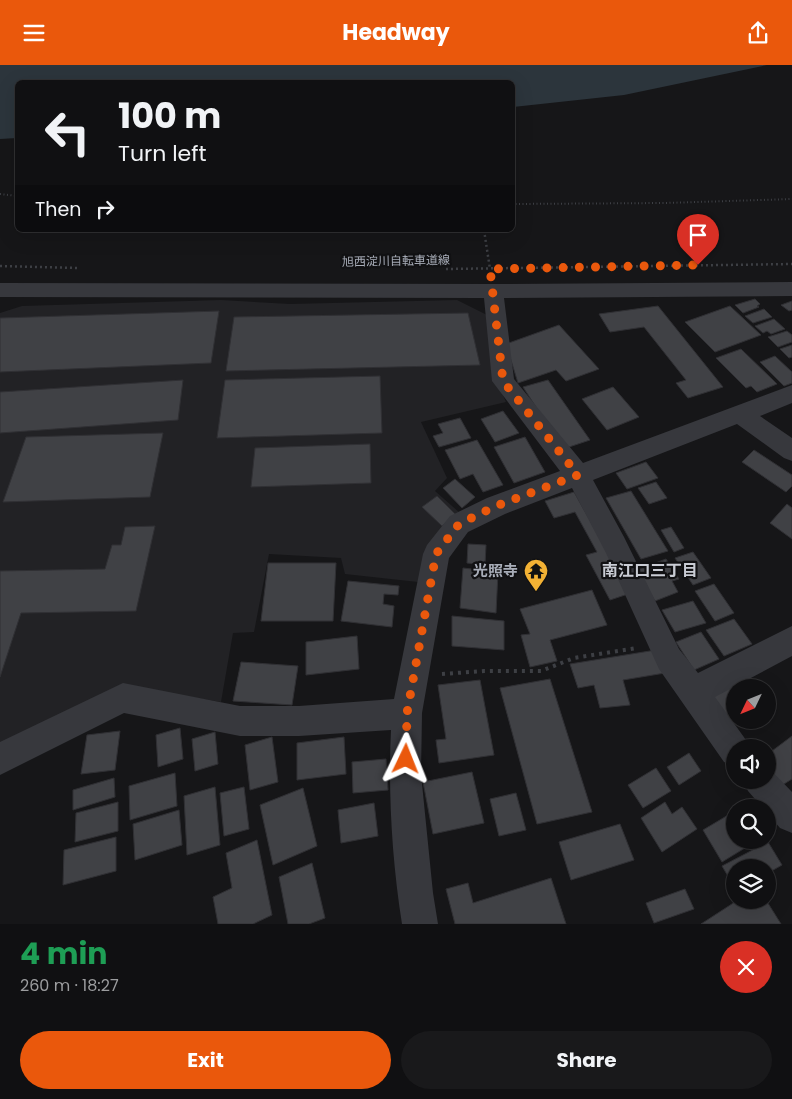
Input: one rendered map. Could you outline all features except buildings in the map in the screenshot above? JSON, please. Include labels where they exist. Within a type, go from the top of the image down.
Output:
[{"type":"street","points":[[0,290],[493,291],[792,289]]},
{"type":"street","points":[[493,291],[503,381],[578,475],[616,545],[670,659],[726,739]]},
{"type":"street","points":[[420,924],[415,893],[405,774],[407,713],[436,554],[459,524],[496,506],[792,394]]},
{"type":"street","points":[[740,414],[792,451]]},
{"type":"street","points":[[693,692],[792,640]]},
{"type":"street","points":[[0,759],[123,698],[240,721],[299,721],[407,713]]},
{"type":"street","points":[[767,789],[792,815]]},
{"type":"path","points":[[0,194],[15,196]]},
{"type":"path","points":[[515,204],[665,203],[792,199]]},
{"type":"path","points":[[484,232],[493,291]]},
{"type":"path","name":"旭西淀川自転車道線","points":[[442,269],[792,264]]},
{"type":"path","points":[[0,266],[86,269]]},
{"type":"path","points":[[414,677],[484,671],[541,671],[574,658],[662,643]]},
{"type":"shaded area","points":[[0,65],[767,65],[624,95],[515,107],[515,80],[15,80],[15,138],[0,139]]},
{"type":"shaded area","points":[[221,300],[290,304],[457,300],[487,315],[495,377],[506,402],[421,422],[447,478],[435,491],[460,513],[418,582],[345,574],[341,558],[269,554],[254,632],[233,633],[221,702],[124,686],[0,752],[0,313],[22,306]]},
{"type":"place","name":"光照寺","points":[[536,592]]},
{"type":"district","name":"南江口三丁目","points":[[650,570]]},
{"type":"route","points":[[406,759],[407,713],[436,554],[459,524],[496,506],[578,475],[503,381],[490,269],[698,265]]}]
